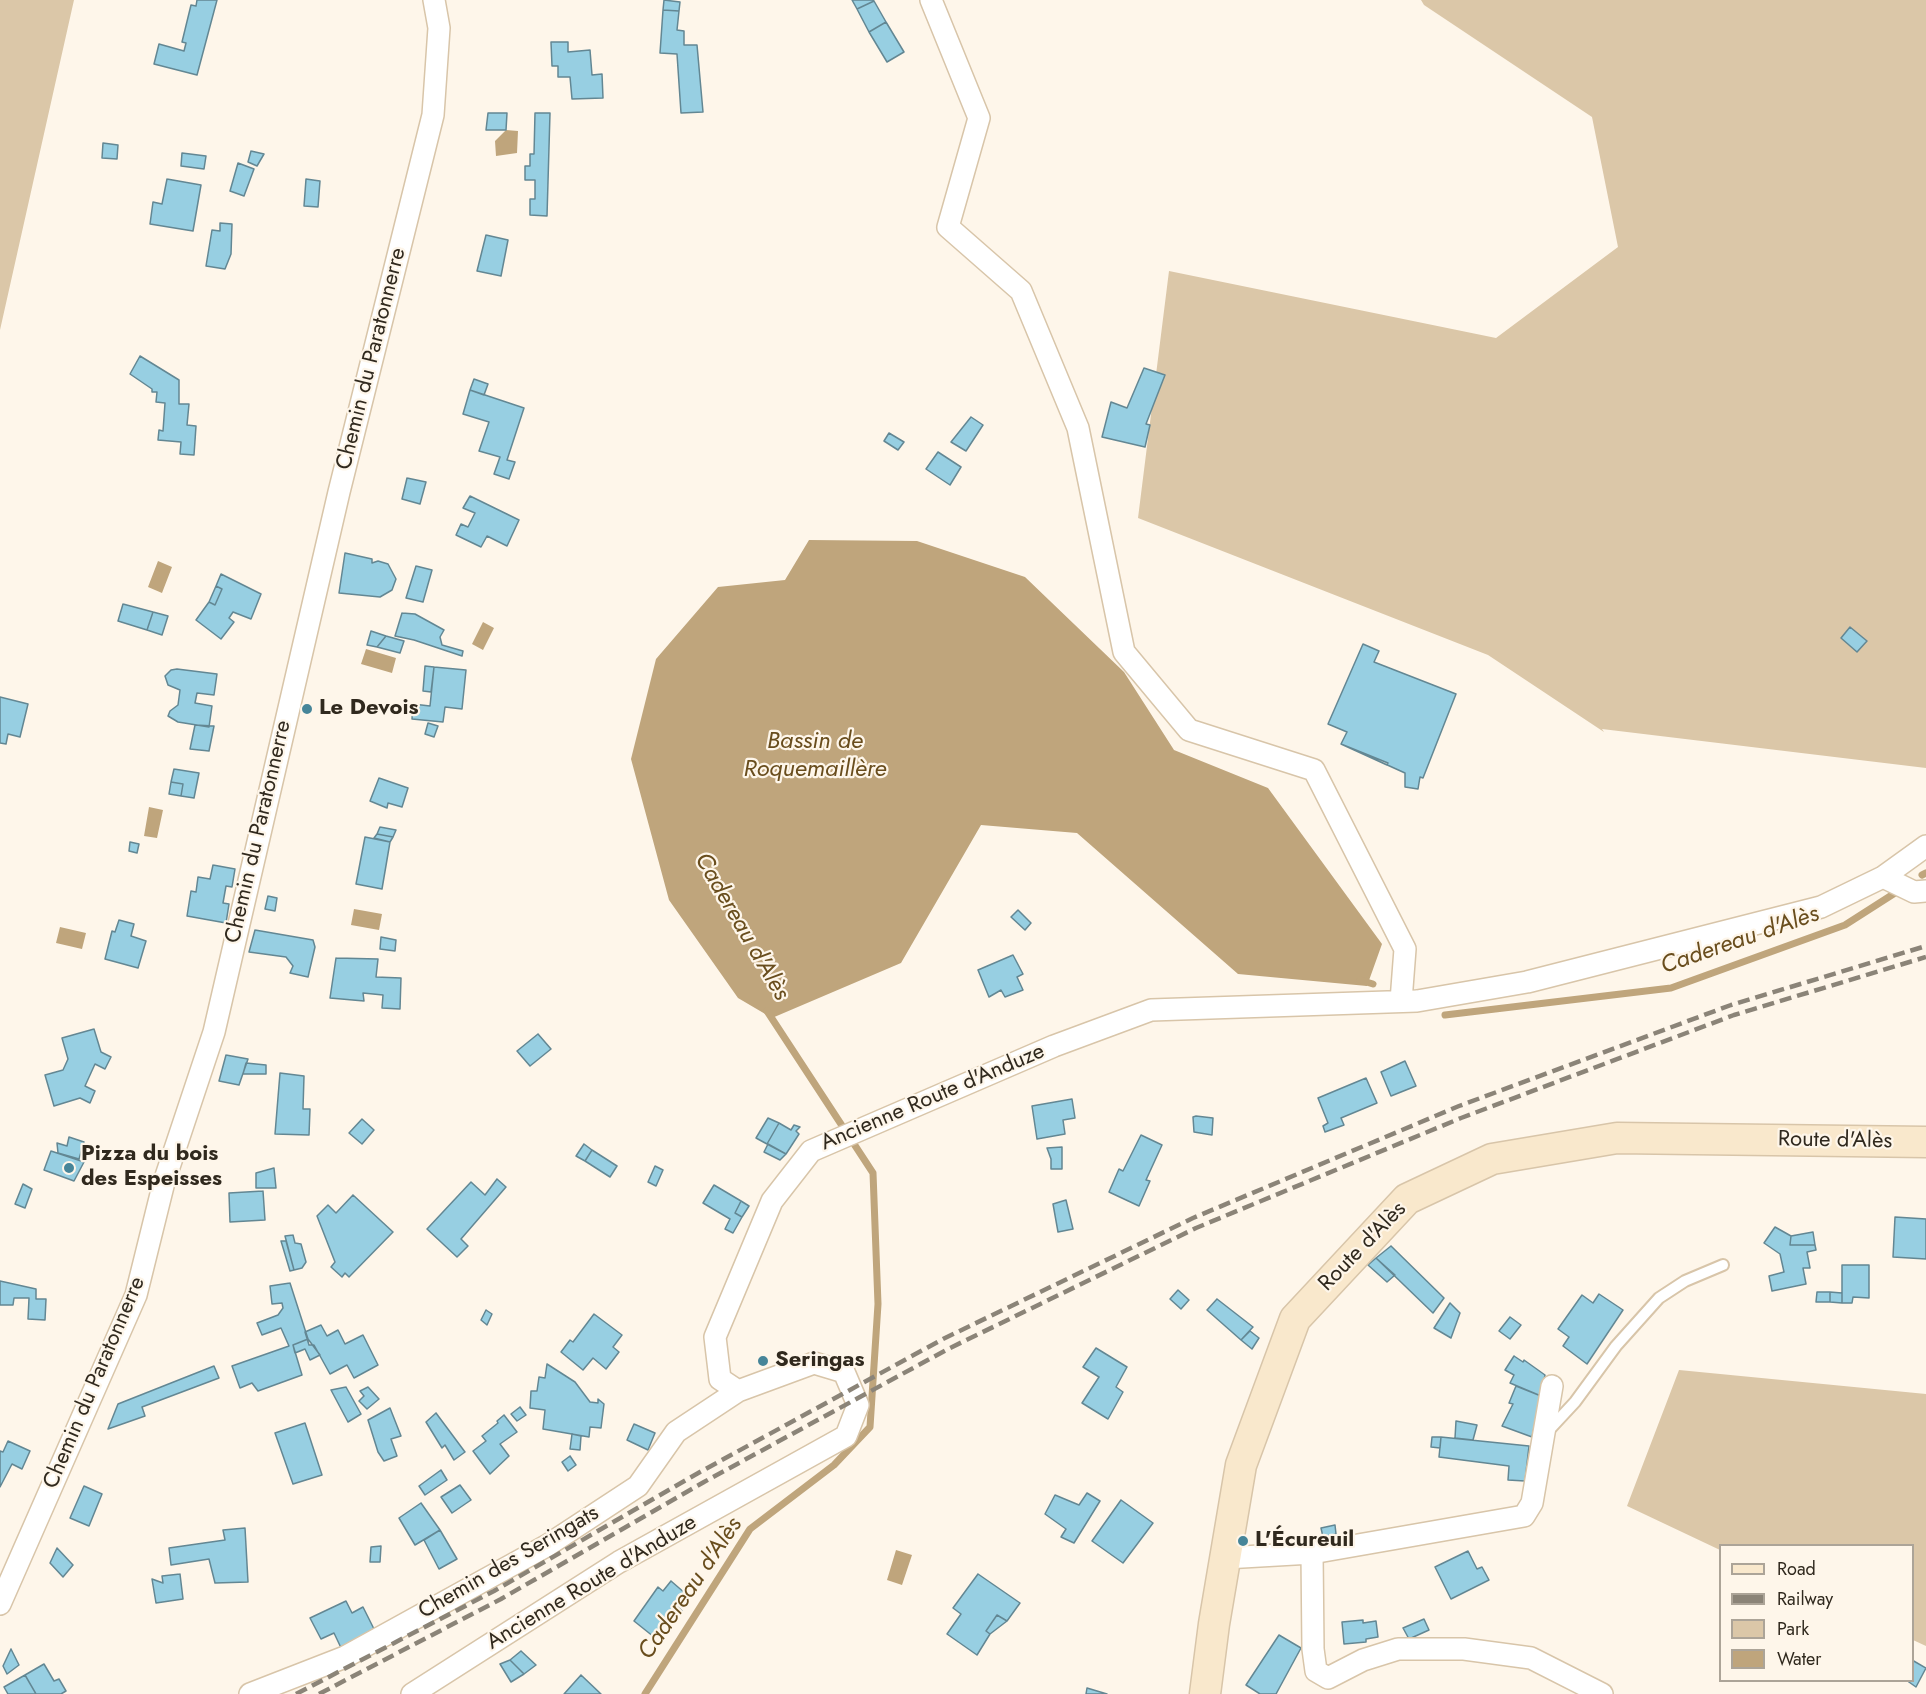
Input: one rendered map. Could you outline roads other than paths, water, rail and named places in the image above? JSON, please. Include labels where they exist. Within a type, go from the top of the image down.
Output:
[{"type":"main road","name":"Route d'Alès","points":[[1205,1694],[1241,1465],[1295,1319],[1407,1199],[1492,1159],[1617,1138],[1926,1142]]},
{"type":"street","name":"Chemin du Paratonnerre","points":[[0,1604],[136,1295],[164,1182],[214,1032],[339,492],[433,115],[439,28],[434,0]]},
{"type":"street","points":[[931,0],[979,118],[948,227],[1021,291],[1078,428],[1124,652],[1189,730],[1314,770],[1405,949],[1401,1001]]},
{"type":"street","name":"Ancienne Route d'Anduze","points":[[412,1694],[619,1562],[846,1436],[858,1405],[844,1372],[814,1363],[738,1391],[720,1379],[715,1337],[772,1201],[811,1151],[1053,1046],[1151,1010],[1401,1001],[1527,982],[1821,907],[1883,877],[1926,846]]},
{"type":"street","points":[[1883,877],[1914,892],[1926,891]]},
{"type":"street","points":[[1225,1558],[1312,1553],[1524,1516],[1532,1503],[1552,1386]]},
{"type":"street","name":"Chemin des Seringats","points":[[250,1694],[345,1657],[548,1545],[638,1486],[676,1432],[738,1391]]},
{"type":"street","points":[[1312,1553],[1313,1649],[1316,1671],[1328,1678],[1363,1659],[1398,1649],[1464,1649],[1531,1658],[1602,1694]]},
{"type":"lane","points":[[1544,1435],[1575,1402],[1616,1346],[1659,1298],[1685,1281],[1723,1265]]},
{"type":"water","points":[[506,130],[518,131],[517,153],[496,156],[495,141]]},
{"type":"water","name":"Bassin de Roquemaillère","points":[[809,540],[917,541],[1025,577],[1124,672],[1174,750],[1268,788],[1382,944],[1367,986],[1238,974],[1077,833],[981,825],[901,963],[772,1018],[738,998],[669,900],[631,759],[656,659],[718,587],[785,580]]},
{"type":"water","points":[[158,561],[172,567],[162,593],[148,587]]},
{"type":"water","points":[[483,622],[494,628],[483,650],[472,644]]},
{"type":"water","points":[[366,649],[396,658],[392,673],[361,664]]},
{"type":"water","points":[[149,807],[163,810],[157,838],[144,836]]},
{"type":"water","points":[[354,909],[382,914],[379,930],[351,925]]},
{"type":"water","points":[[60,927],[86,933],[82,949],[56,943]]},
{"type":"water","points":[[896,1550],[912,1555],[902,1585],[887,1580]]},
{"type":"waterway","name":"Cadereau d'Alès","points":[[1922,875],[1926,873]]},
{"type":"waterway","name":"Cadereau d'Alès","points":[[1445,1015],[1671,988],[1845,925],[1895,893]]},
{"type":"waterway","name":"Cadereau d'Alès","points":[[1360,980],[1373,984]]},
{"type":"waterway","name":"Cadereau d'Alès","points":[[645,1694],[750,1529],[834,1465],[870,1427],[878,1304],[873,1173],[767,1011]]},
{"type":"railway","points":[[296,1694],[494,1591],[700,1472],[943,1339],[1193,1218],[1459,1106],[1731,1005],[1926,946]]},
{"type":"railway","points":[[319,1694],[501,1599],[704,1482],[948,1349],[1196,1228],[1461,1118],[1734,1015],[1926,957]]},
{"type":"place","name":"Le Devois","points":[[307,709]]},
{"type":"place","name":"Pizza du bois des Espeisses","points":[[69,1168]]},
{"type":"place","name":"Seringas","points":[[763,1361]]},
{"type":"place","name":"L'Écureuil","points":[[1243,1541]]}]
